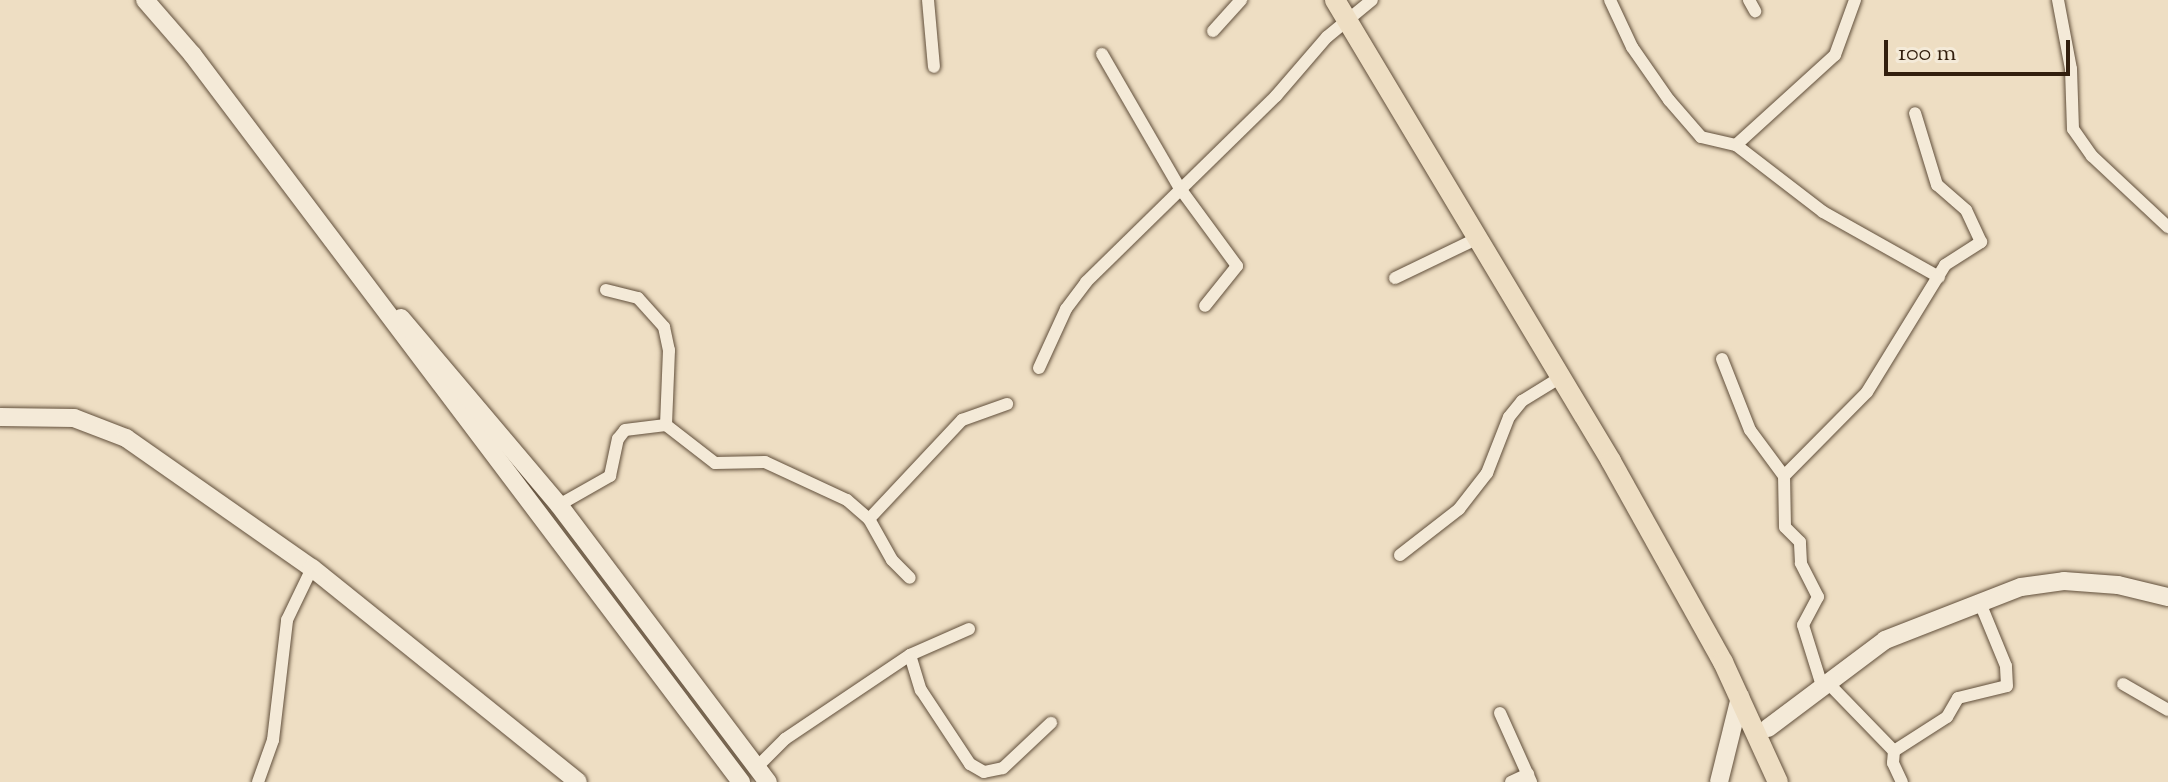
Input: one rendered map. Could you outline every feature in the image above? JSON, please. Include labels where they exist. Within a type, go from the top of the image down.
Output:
[{"type":"main road","points":[[1335,0],[1358,8],[1700,593],[1768,728],[1788,782]]},
{"type":"main road","points":[[1358,8],[1478,238],[1561,377],[1740,697],[1778,782]]},
{"type":"street","points":[[145,0],[741,782]]},
{"type":"street","points":[[928,0],[934,67]]},
{"type":"street","points":[[1213,31],[1241,0]]},
{"type":"street","points":[[1610,0],[1632,47],[1669,100],[1701,137],[1736,145],[1823,212],[1939,277]]},
{"type":"street","points":[[1736,145],[1835,55],[1855,0]]},
{"type":"street","points":[[2058,0],[2071,69],[2073,129],[2092,156],[2168,227]]},
{"type":"street","points":[[1039,368],[1066,309],[1086,282],[1358,8]]},
{"type":"street","points":[[1102,54],[1179,187],[1237,266],[1205,306]]},
{"type":"street","points":[[1784,476],[1867,392],[1945,265],[1981,242],[1966,210],[1937,185],[1915,113]]},
{"type":"street","points":[[293,191],[559,505],[762,775],[785,739],[910,655],[969,629]]},
{"type":"street","points":[[1395,278],[1478,238]]},
{"type":"street","points":[[606,290],[638,298],[664,327],[669,350],[666,425]]},
{"type":"street","points":[[1722,359],[1750,430],[1784,476],[1785,527],[1800,542],[1801,563],[1818,597],[1803,625],[1826,686],[1894,751]]},
{"type":"street","points":[[1400,555],[1459,509],[1487,473],[1509,417],[1522,401],[1561,377]]},
{"type":"street","points":[[869,519],[962,420],[1007,404]]},
{"type":"street","points":[[0,417],[74,418],[126,438],[312,568],[578,782]]},
{"type":"street","points":[[559,505],[610,476],[618,439],[625,430],[666,425],[715,463],[765,462],[847,500],[869,519],[892,560],[910,578]]},
{"type":"street","points":[[258,782],[273,740],[287,620],[312,568]]},
{"type":"street","points":[[1768,728],[1885,640],[2021,587],[2064,581],[2118,585],[2168,597]]},
{"type":"street","points":[[1894,751],[1947,717],[1958,698],[2007,686],[2006,666],[1980,603]]},
{"type":"street","points":[[910,655],[929,702],[970,764],[984,772],[1003,768],[1051,723]]},
{"type":"street","points":[[2123,684],[2168,710]]},
{"type":"street","points":[[1719,782],[1740,697]]},
{"type":"street","points":[[1500,713],[1529,778],[1511,782]]},
{"type":"street","points":[[1894,751],[1893,763],[1902,782]]}]
